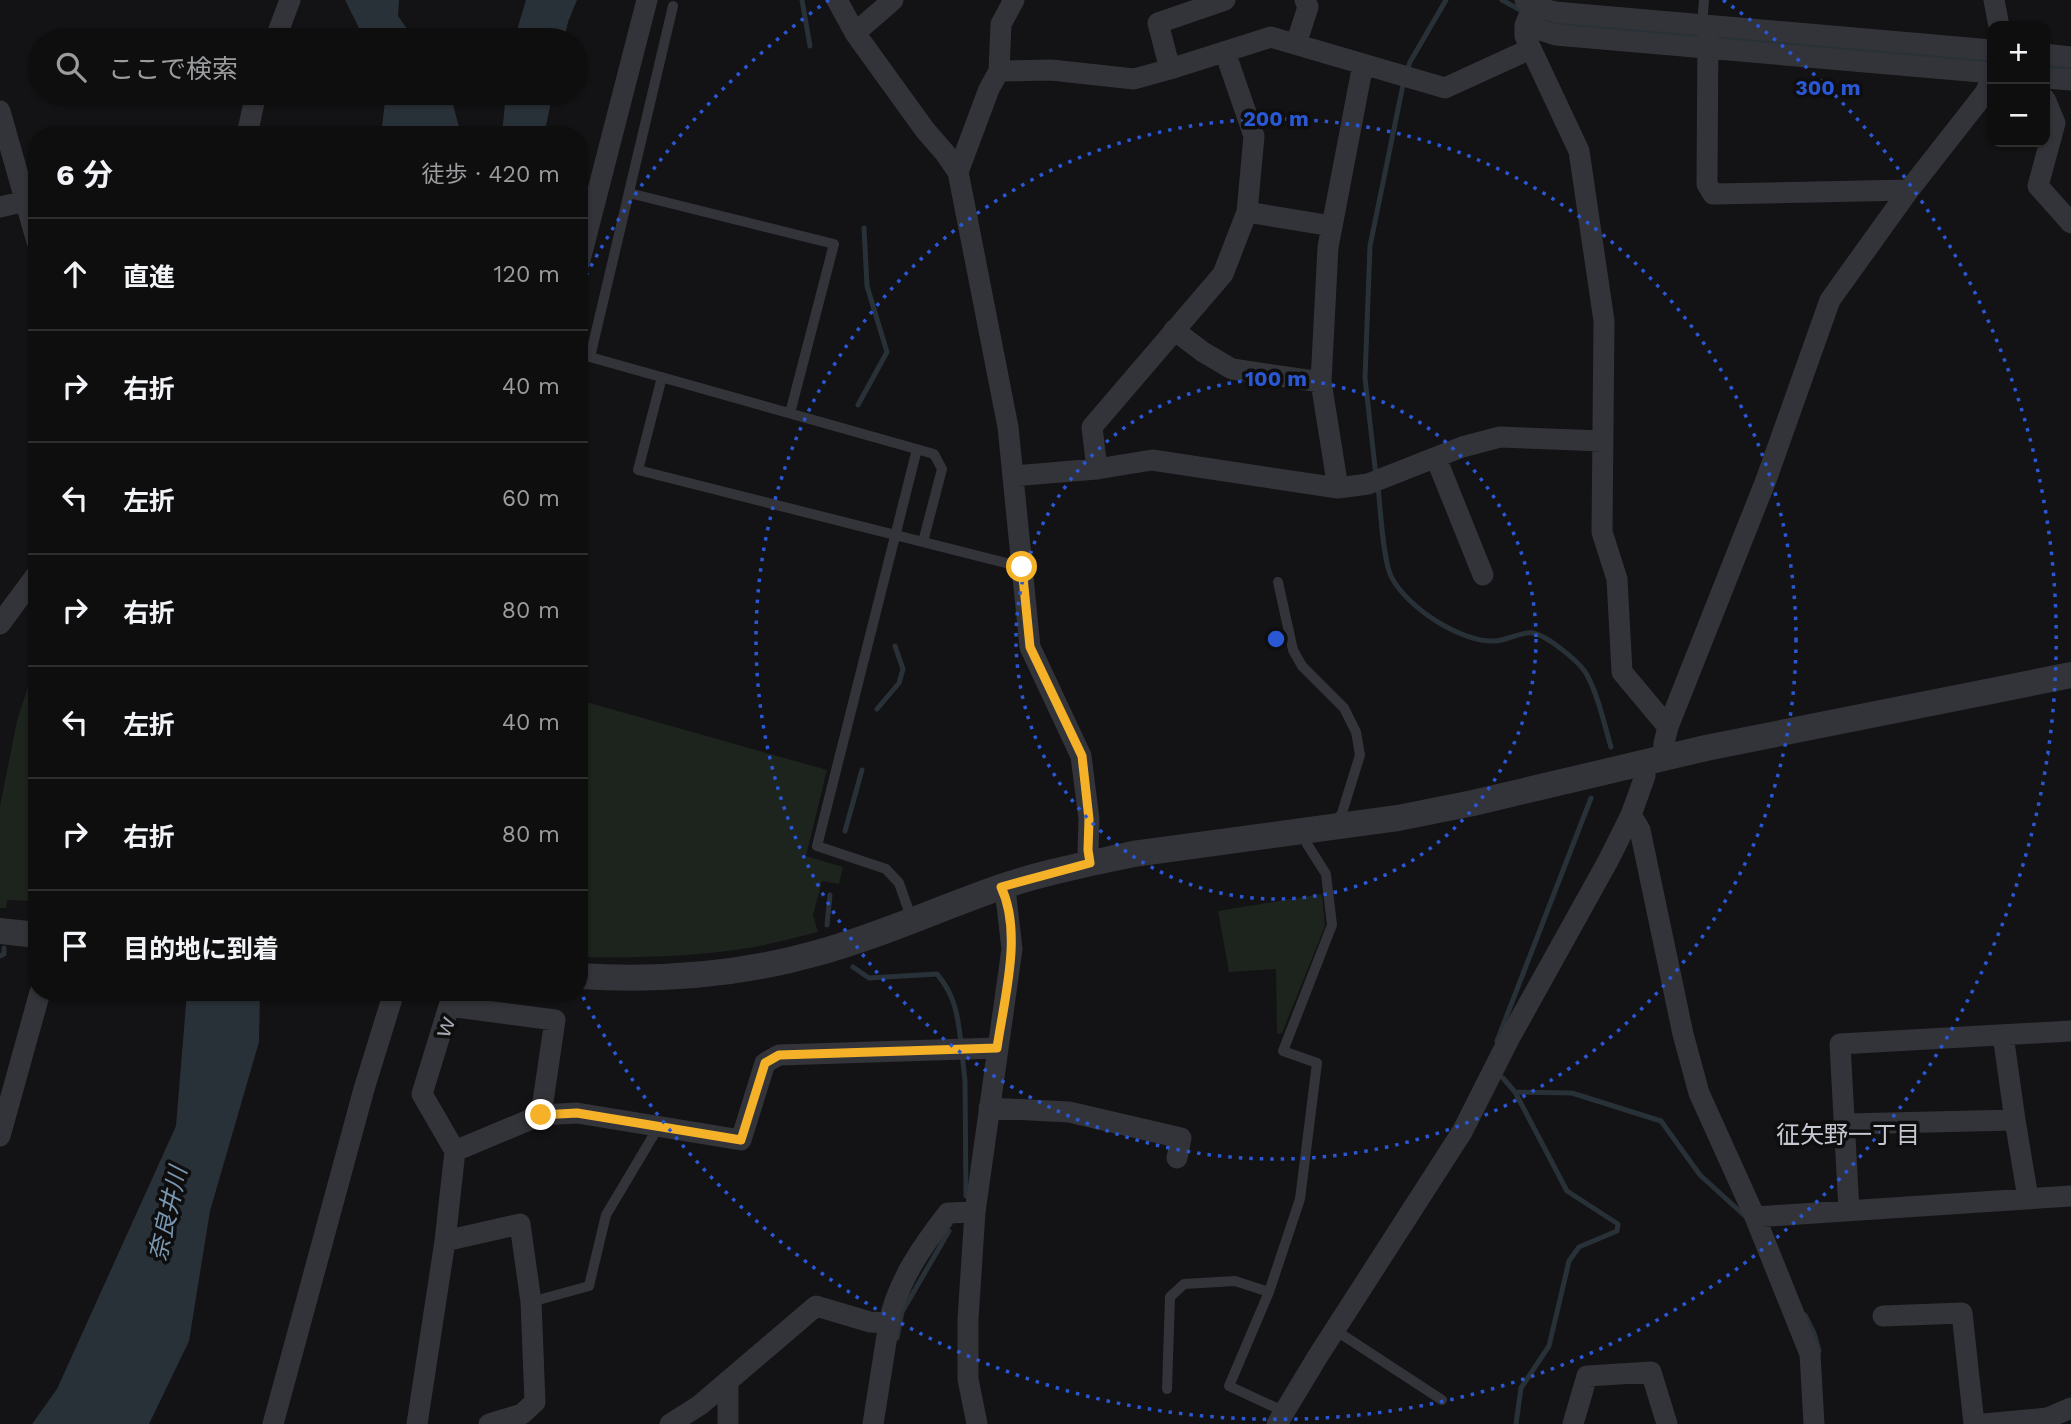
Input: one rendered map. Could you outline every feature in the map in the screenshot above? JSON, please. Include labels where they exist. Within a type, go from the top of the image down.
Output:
[{"type":"street","points":[[280,28],[290,0]]},
{"type":"street","points":[[588,230],[648,0]]},
{"type":"street","points":[[836,0],[855,33],[958,172],[1008,427],[1030,647],[1082,756],[1089,819],[1090,863]]},
{"type":"street","points":[[855,33],[893,0]]},
{"type":"street","points":[[958,172],[989,89],[999,71],[1001,24],[1014,0]]},
{"type":"street","points":[[1170,69],[1158,23],[1225,0]]},
{"type":"street","points":[[1296,44],[1308,7],[1305,0]]},
{"type":"street","points":[[1994,0],[1999,21]]},
{"type":"street","points":[[1668,727],[1622,673],[1617,579],[1602,532],[1604,321],[1579,151],[1525,36],[1528,12],[1555,12],[1987,71]]},
{"type":"street","points":[[1707,34],[1987,50]]},
{"type":"street","points":[[1707,34],[1707,184],[1713,194],[1909,190]]},
{"type":"street","points":[[999,71],[1051,70],[1134,79],[1271,37],[1445,88],[1530,49]]},
{"type":"street","points":[[1097,469],[1092,427],[1223,274],[1247,212],[1254,136],[1225,52]]},
{"type":"street","points":[[2050,55],[2071,57]]},
{"type":"street","points":[[1338,488],[1321,382],[1328,247],[1363,64]]},
{"type":"street","points":[[2050,78],[2071,80]]},
{"type":"street","points":[[1281,1418],[1462,1132],[1631,815],[1645,776],[1664,743],[1766,480],[1830,300],[1989,84]]},
{"type":"street","points":[[249,126],[253,105]]},
{"type":"street","points":[[0,111],[28,211]]},
{"type":"street","points":[[2050,111],[2055,123],[2050,142]]},
{"type":"street","points":[[2049,147],[2038,186],[2071,223]]},
{"type":"street","points":[[0,207],[25,201]]},
{"type":"street","points":[[1247,212],[1332,226]]},
{"type":"street","points":[[1174,330],[1232,369],[1321,382]]},
{"type":"street","points":[[1013,476],[1097,469],[1152,460],[1338,488],[1368,484],[1462,447],[1500,437],[1603,441]]},
{"type":"street","points":[[1436,458],[1483,575]]},
{"type":"street","points":[[1,620],[28,586]]},
{"type":"street","points":[[588,977],[673,978],[766,964],[815,954],[861,940],[1001,887],[1090,863],[1133,854],[1306,831],[1461,805],[1655,759],[2071,675]]},
{"type":"street","points":[[1631,815],[1640,831],[1683,1034],[1699,1093],[1755,1217],[1810,1354],[1814,1424]]},
{"type":"street","points":[[977,1424],[968,1379],[968,1320],[975,1212],[1012,949],[1006,897],[1001,887]]},
{"type":"street","points":[[0,931],[28,934]]},
{"type":"street","points":[[0,1136],[38,1001]]},
{"type":"street","points":[[273,1424],[364,1089],[391,1001]]},
{"type":"street","name":"ｗ","points":[[455,1151],[422,1094],[449,1006],[555,1020],[541,1115]]},
{"type":"street","points":[[1849,1210],[1840,1044],[2071,1031]]},
{"type":"street","points":[[2003,1035],[2028,1198]]},
{"type":"street","points":[[416,1424],[445,1241],[455,1151],[541,1115],[577,1113],[741,1140],[765,1063],[779,1055],[997,1048]]},
{"type":"street","points":[[989,1108],[1069,1112],[1181,1138],[1177,1158]]},
{"type":"street","points":[[1846,1124],[2015,1120]]},
{"type":"street","points":[[1755,1217],[2071,1196]]},
{"type":"street","points":[[873,1424],[893,1301],[928,1239],[948,1213],[975,1212]]},
{"type":"street","points":[[445,1241],[520,1224],[531,1302],[535,1402],[522,1413],[489,1424]]},
{"type":"street","points":[[670,1424],[700,1405],[816,1306],[870,1322],[889,1323]]},
{"type":"street","points":[[1883,1316],[1962,1313],[1974,1424]]},
{"type":"street","points":[[1573,1424],[1587,1376],[1651,1372],[1667,1424]]},
{"type":"street","points":[[728,1381],[728,1424]]},
{"type":"street","points":[[1983,1424],[2048,1418],[2071,1408]]},
{"type":"lane","points":[[1704,0],[1707,34]]},
{"type":"lane","points":[[673,6],[590,357],[934,454],[942,469],[923,542]]},
{"type":"lane","points":[[629,193],[834,244],[790,413]]},
{"type":"lane","points":[[662,377],[638,470],[1022,567]]},
{"type":"lane","points":[[912,920],[899,883],[886,869],[817,846],[917,449]]},
{"type":"lane","points":[[1278,582],[1293,650],[1302,666],[1344,708],[1356,732],[1360,755],[1342,813],[1332,827]]},
{"type":"lane","points":[[1281,1418],[1229,1386],[1269,1292],[1300,1199],[1317,1063],[1283,1051],[1332,925],[1326,874],[1307,844],[1306,831]]},
{"type":"lane","points":[[531,1302],[589,1286],[606,1215],[659,1126]]},
{"type":"lane","points":[[1167,1389],[1170,1297],[1184,1284],[1235,1280],[1269,1292]]},
{"type":"lane","points":[[1335,1330],[1443,1400]]},
{"type":"shaded area","points":[[28,686],[28,901],[7,900],[6,908],[0,908],[0,806],[17,721]]},
{"type":"shaded area","points":[[588,703],[827,770],[806,856],[843,867],[839,884],[822,881],[813,915],[818,932],[732,950],[645,957],[588,957]]},
{"type":"shaded area","points":[[1322,894],[1325,926],[1282,1033],[1277,1034],[1276,969],[1229,972],[1218,911]]},
{"type":"water","points":[[345,0],[399,0],[398,16],[406,28],[359,28]]},
{"type":"water","points":[[526,0],[577,0],[567,28],[518,28]]},
{"type":"water","points":[[385,105],[453,105],[459,126],[382,126]]},
{"type":"water","points":[[505,105],[550,105],[546,126],[503,126]]},
{"type":"water","name":"奈良井川","points":[[186,1001],[260,1001],[259,1042],[210,1211],[189,1341],[149,1424],[32,1424],[57,1389],[176,1126]]},
{"type":"waterway","points":[[802,0],[810,46]]},
{"type":"waterway","points":[[1407,71],[1446,0]]},
{"type":"waterway","points":[[1502,0],[1524,12]]},
{"type":"waterway","points":[[1553,24],[1703,36]]},
{"type":"waterway","points":[[1713,37],[1987,61]]},
{"type":"waterway","points":[[2050,66],[2071,68]]},
{"type":"waterway","points":[[1376,476],[1365,378],[1370,246],[1404,80]]},
{"type":"waterway","points":[[858,405],[887,352],[867,286],[864,228]]},
{"type":"waterway","points":[[1378,485],[1386,558],[1398,588],[1436,621],[1467,636],[1496,641],[1533,633],[1555,644],[1587,675],[1598,701],[1611,747]]},
{"type":"waterway","points":[[877,709],[899,683],[903,669],[895,646]]},
{"type":"waterway","points":[[845,831],[862,770]]},
{"type":"waterway","points":[[1497,1041],[1591,798]]},
{"type":"waterway","points":[[827,925],[830,895]]},
{"type":"waterway","points":[[0,956],[4,954],[4,948]]},
{"type":"waterway","points":[[853,967],[869,978],[937,974],[955,1006],[961,1043]]},
{"type":"waterway","points":[[962,1053],[965,1081],[966,1196]]},
{"type":"waterway","points":[[1503,1078],[1515,1092],[1567,1191],[1618,1224],[1617,1231],[1579,1247],[1569,1261],[1549,1346],[1521,1388],[1516,1424]]},
{"type":"waterway","points":[[1515,1092],[1572,1093],[1661,1121],[1700,1175],[1745,1216]]},
{"type":"waterway","points":[[897,1338],[902,1312],[949,1231]]},
{"type":"waterway","points":[[1805,1315],[1819,1351]]},
{"type":"district","name":"征矢野一丁目","points":[[1848,1135]]},
{"type":"route","points":[[541,1115],[577,1113],[741,1140],[765,1063],[779,1055],[997,1048],[1012,949],[1006,897],[1001,887],[1090,863],[1089,819],[1082,756],[1030,647],[1022,567]]}]
